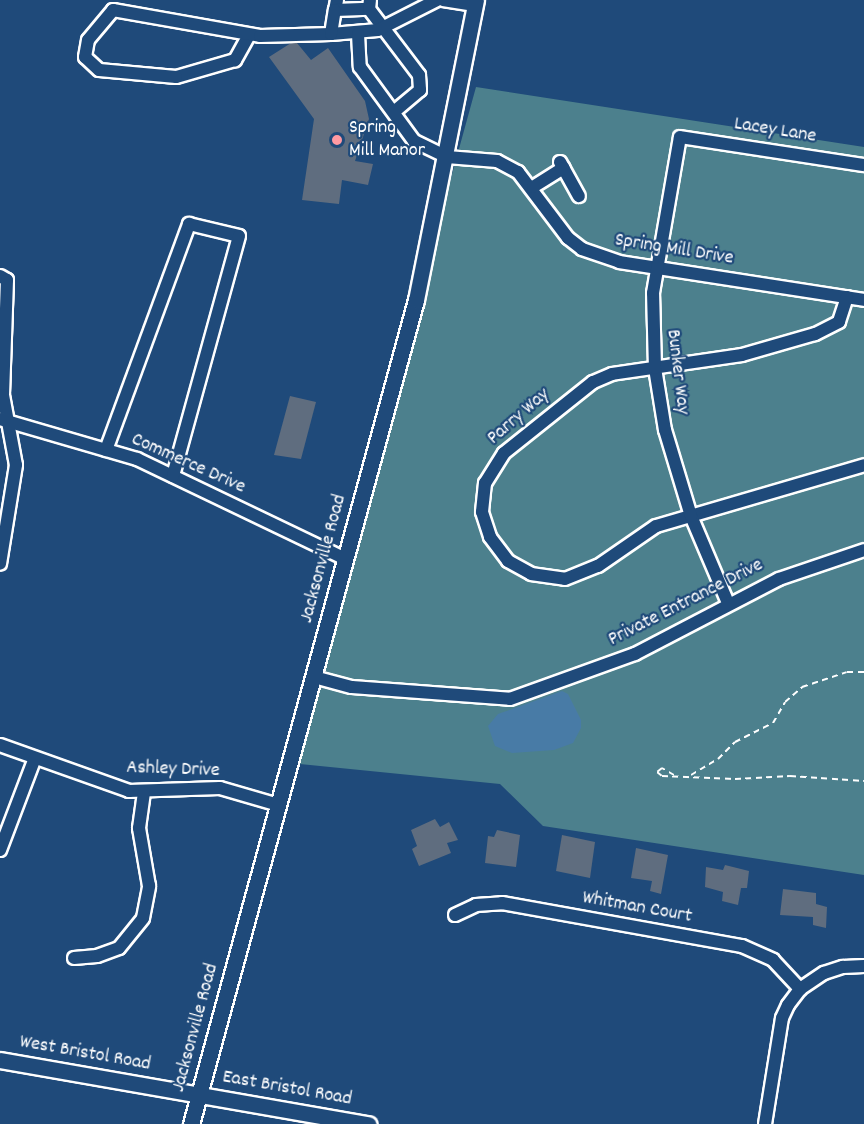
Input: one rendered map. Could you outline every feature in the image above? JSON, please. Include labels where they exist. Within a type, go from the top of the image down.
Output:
[{"type":"main road","name":"Jacksonville Road","points":[[191,1124],[416,300],[447,157],[476,2]]},
{"type":"main road","name":"West Bristol Road","points":[[0,1060],[199,1095]]},
{"type":"main road","name":"East Bristol Road","points":[[199,1095],[368,1124]]},
{"type":"street","points":[[249,35],[235,60],[176,78],[99,70],[85,57],[88,40],[112,10],[249,35],[358,34],[384,28],[437,0]]},
{"type":"street","points":[[443,0],[476,2]]},
{"type":"street","points":[[331,34],[336,5],[370,4],[384,28],[419,75],[420,90],[394,112]]},
{"type":"street","points":[[358,34],[360,67],[414,141],[447,157]]},
{"type":"street","name":"Lacey Lane","points":[[680,136],[864,165]]},
{"type":"street","name":"Bunker Way","points":[[680,136],[652,312],[655,368],[665,430],[691,516],[728,603]]},
{"type":"street","name":"Spring Mill Drive","points":[[447,157],[496,161],[518,172],[533,187],[568,238],[582,249],[600,258],[864,300]]},
{"type":"street","points":[[533,187],[562,165],[579,196]]},
{"type":"street","points":[[106,450],[189,224],[238,236],[173,476]]},
{"type":"street","points":[[0,276],[7,280],[4,420],[16,465],[0,564]]},
{"type":"street","name":"Parry Way","points":[[847,297],[839,322],[815,334],[742,355],[612,374],[593,382],[504,453],[485,483],[485,526],[496,547],[519,568],[545,578],[565,579],[598,566],[640,534],[691,516],[864,465]]},
{"type":"street","points":[[0,438],[4,420]]},
{"type":"street","name":"Commerce Drive","points":[[4,420],[106,450],[173,476],[346,559]]},
{"type":"street","name":"Private Entrance Drive","points":[[314,677],[352,687],[510,699],[635,654],[728,603],[779,579],[864,550]]},
{"type":"street","name":"Ashley Drive","points":[[0,745],[105,785],[144,792],[220,788],[279,805]]},
{"type":"street","points":[[0,850],[35,759]]},
{"type":"street","points":[[74,958],[97,956],[119,948],[143,918],[149,886],[139,840],[144,792]]},
{"type":"street","name":"Whitman Court","points":[[455,915],[477,905],[502,903],[742,946],[773,960],[800,989]]},
{"type":"street","points":[[765,1124],[782,1018],[800,989],[834,969],[864,966]]},
{"type":"path","points":[[690,776],[718,759],[735,742],[773,723],[785,702],[802,687],[847,672],[864,672]]},
{"type":"path","points":[[674,775],[662,768],[657,772],[662,776],[735,779],[790,776],[864,781]]},
{"type":"green space","points":[[476,87],[864,147],[864,875],[543,826],[500,784],[290,763]]},
{"type":"water","points":[[562,691],[568,694],[581,720],[581,728],[573,743],[554,750],[512,753],[495,746],[488,726],[498,714]]},
{"type":"building","name":"Spring Mill Manor","points":[[291,43],[297,43],[311,60],[328,48],[365,101],[369,119],[355,161],[373,164],[368,185],[342,180],[339,204],[302,200],[314,119],[269,57]]},
{"type":"building","points":[[290,396],[316,402],[301,459],[274,455]]},
{"type":"building","points":[[435,819],[440,827],[449,822],[458,840],[447,843],[451,853],[419,866],[412,849],[417,846],[411,830]]},
{"type":"building","points":[[497,830],[520,835],[516,867],[485,863],[488,836],[494,837]]},
{"type":"building","points":[[562,835],[595,842],[590,878],[556,871]]},
{"type":"building","points":[[636,848],[668,855],[661,894],[650,891],[652,881],[631,878]]},
{"type":"building","points":[[725,865],[749,871],[747,888],[741,888],[738,905],[722,901],[723,892],[705,887],[706,867],[723,870]]},
{"type":"building","points":[[783,889],[816,893],[816,904],[827,907],[826,928],[813,925],[813,917],[780,915]]},
{"type":"place","name":"Spring Mill Manor","points":[[337,140]]}]
